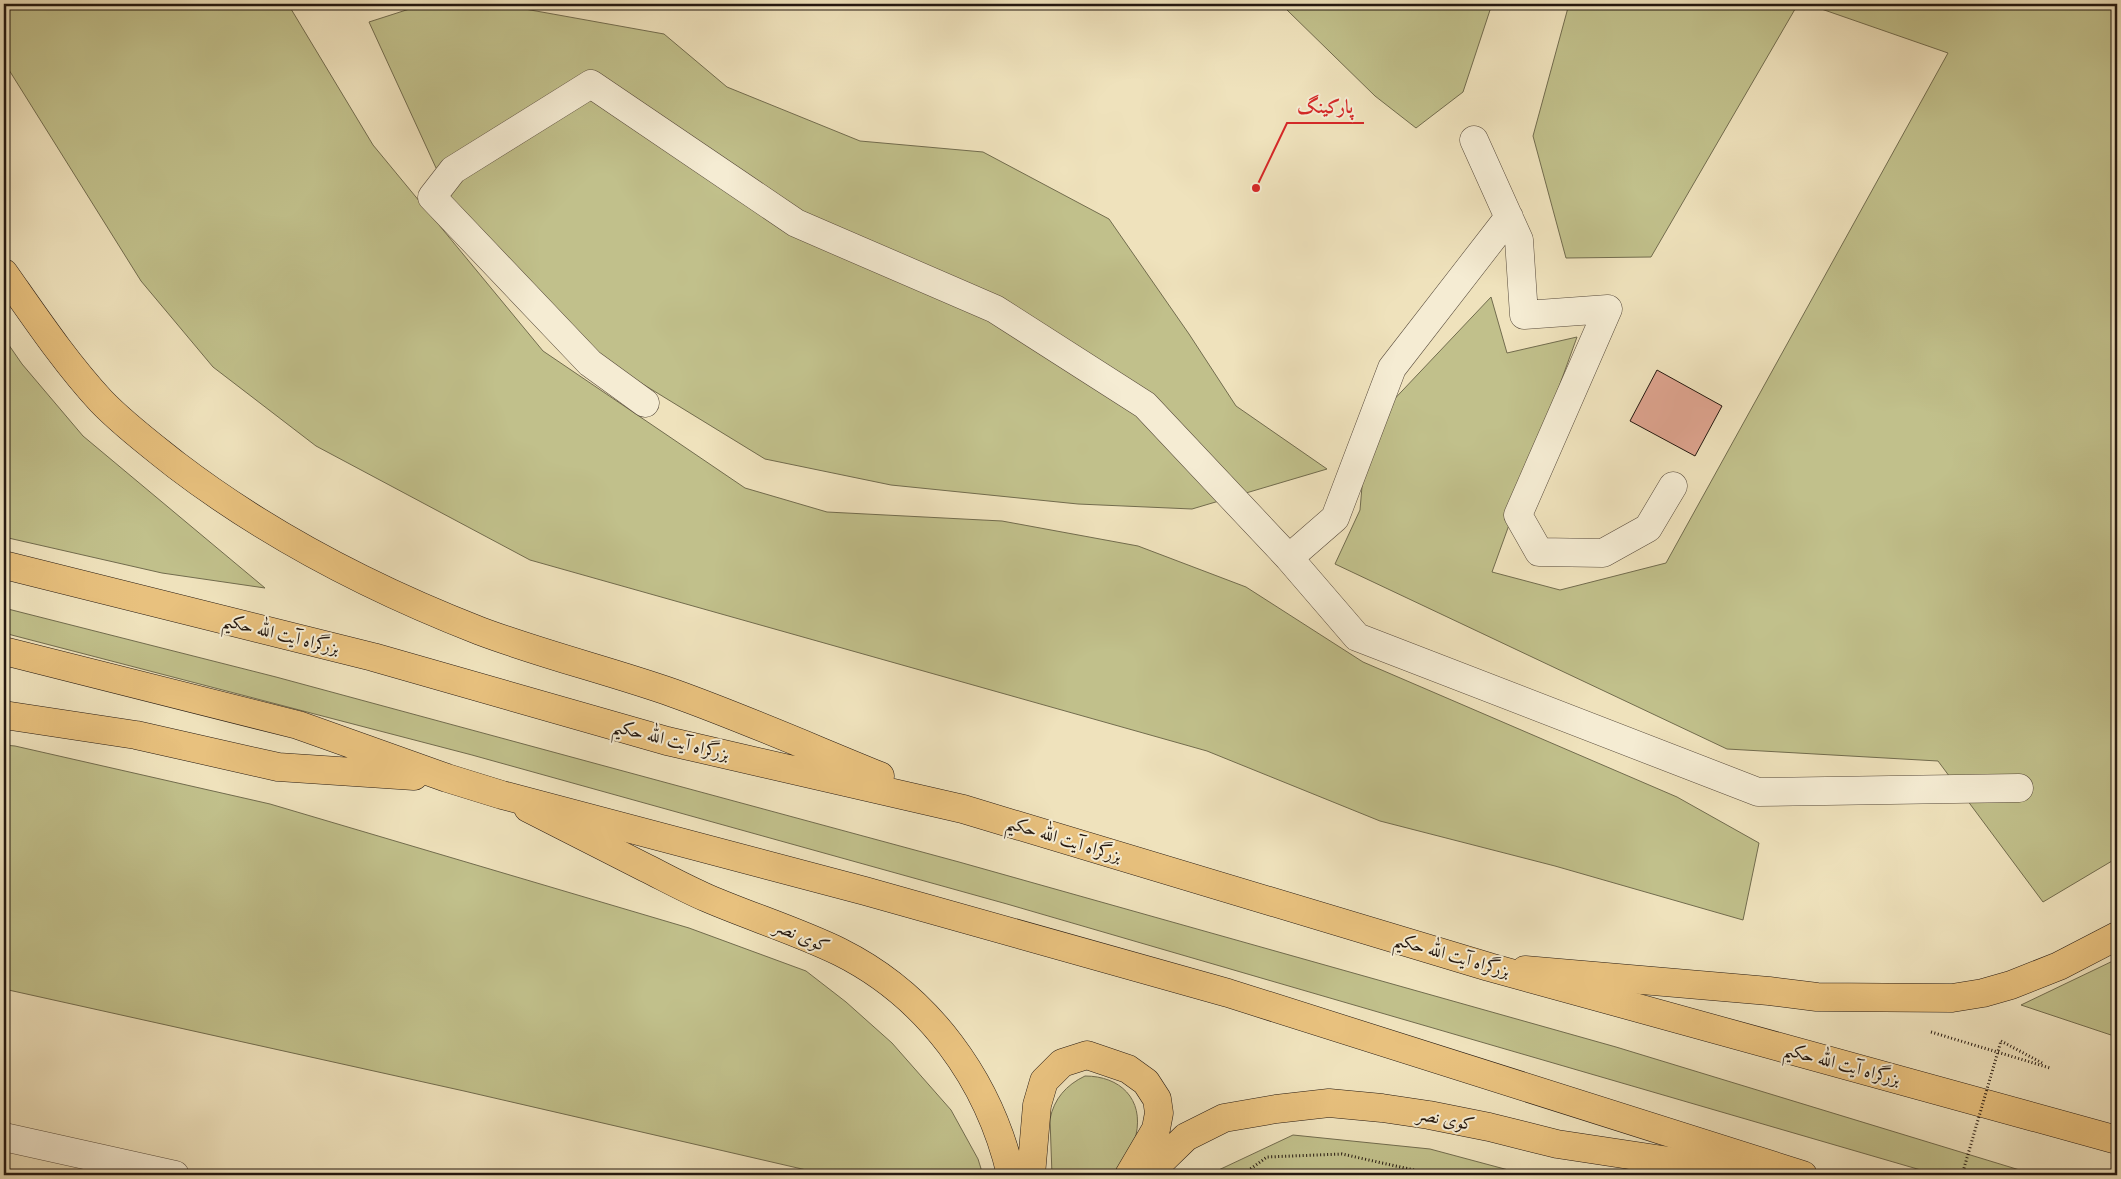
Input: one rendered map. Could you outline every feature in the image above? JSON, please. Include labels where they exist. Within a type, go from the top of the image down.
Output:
[{"type":"main road","points":[[4,274],[57,350],[103,403],[154,448],[206,488],[260,525],[328,563],[391,594],[482,631],[673,693],[963,809]]},
{"type":"main road","name":"بزرگراه آیت الله حکیم","points":[[4,565],[373,657],[667,741],[963,809],[1490,967],[2117,1140]]},
{"type":"main road","points":[[4,651],[298,725],[502,795],[865,891],[1228,993],[1803,1175]]},
{"type":"main road","points":[[4,715],[136,735],[278,767],[448,778]]},
{"type":"main road","name":"کوی نصر","points":[[502,795],[707,898],[789,929],[841,953],[901,991],[943,1033],[976,1082],[1004,1145],[1011,1175]]},
{"type":"main road","points":[[1490,967],[1769,991],[1817,997],[1952,998],[1983,993],[2011,985],[2059,966],[2117,936]]},
{"type":"main road","points":[[1031,1175],[1037,1105],[1044,1081],[1062,1063],[1086,1055],[1128,1069],[1146,1082],[1157,1099],[1159,1113],[1156,1129],[1129,1175]]},
{"type":"main road","name":"کوی نصر","points":[[1147,1175],[1186,1137],[1224,1118],[1276,1109],[1329,1103],[1429,1115],[1489,1127],[1557,1144],[1762,1175]]},
{"type":"street","points":[[645,403],[590,363],[432,197],[453,170],[591,84],[796,223],[995,309],[1145,405],[1289,558],[1357,638],[1758,792],[2019,788]]},
{"type":"street","points":[[1474,140],[1520,240],[1524,315],[1608,309],[1518,515],[1539,552],[1603,553],[1648,528],[1674,486]]},
{"type":"street","points":[[1289,558],[1335,518],[1392,368],[1509,216]]},
{"type":"street","points":[[4,1137],[175,1175]]},
{"type":"path","points":[[1962,1175],[2000,1041],[2050,1068]]},
{"type":"path","points":[[1242,1175],[1267,1157],[1342,1154],[1436,1175]]},
{"type":"shaded area","points":[[4,4],[288,4],[373,145],[543,351],[745,488],[827,512],[1002,521],[1138,546],[1246,587],[1363,662],[1677,797],[1759,843],[1743,920],[1555,866],[1380,821],[1207,751],[530,560],[316,446],[213,367],[141,281],[4,62]]},
{"type":"shaded area","points":[[425,4],[497,4],[664,34],[727,87],[860,141],[983,152],[1109,219],[1189,334],[1236,406],[1327,469],[1192,509],[1078,504],[891,485],[765,459],[610,364],[448,194],[369,22]]},
{"type":"shaded area","points":[[1285,4],[1492,4],[1463,92],[1416,128],[1375,96],[1287,10]]},
{"type":"shaded area","points":[[1569,4],[1798,4],[1651,257],[1566,258],[1533,136]]},
{"type":"shaded area","points":[[1807,4],[2117,4],[2117,858],[2043,902],[1938,761],[1727,749],[1335,564],[1360,510],[1367,428],[1491,297],[1507,353],[1577,337],[1492,572],[1560,590],[1666,563],[1948,53]]},
{"type":"shaded area","points":[[4,338],[22,364],[83,436],[265,588],[162,573],[4,537]]},
{"type":"shaded area","points":[[4,608],[276,677],[959,862],[1616,1047],[2036,1175],[1938,1175],[1007,904],[472,755],[4,633]]},
{"type":"shaded area","points":[[4,745],[270,804],[689,928],[806,971],[846,1002],[892,1043],[951,1110],[978,1159],[983,1175],[828,1175],[464,1091],[4,989]]},
{"type":"shaded area","points":[[2117,959],[2117,1037],[2021,1005]]},
{"type":"shaded area","points":[[1085,1076],[1109,1080],[1127,1092],[1133,1101],[1136,1111],[1138,1122],[1136,1135],[1129,1151],[1113,1175],[1052,1175],[1050,1119],[1054,1105],[1067,1088]]},
{"type":"shaded area","points":[[1293,1135],[1430,1149],[1527,1175],[1208,1175]]},
{"type":"building","points":[[1657,370],[1722,406],[1695,456],[1630,421]]},
{"type":"place","name":"پارکینگ","points":[[1256,188]]}]
